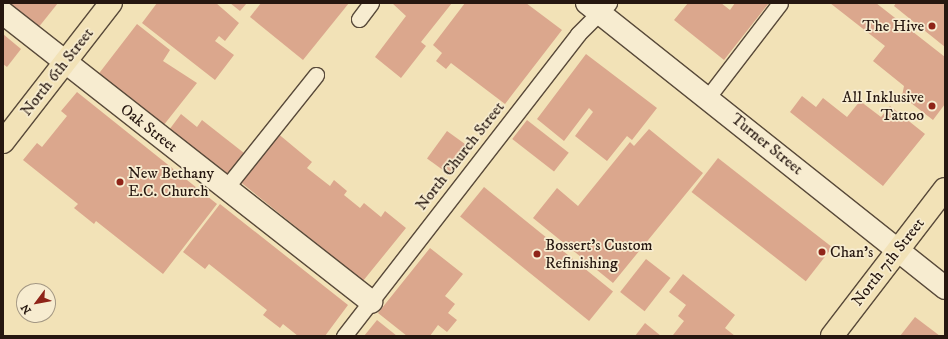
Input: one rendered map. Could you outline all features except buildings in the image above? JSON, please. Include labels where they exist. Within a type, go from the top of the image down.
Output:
[{"type":"main road","name":"North 6th Street","points":[[3,142],[111,3]]},
{"type":"main road","name":"North 7th Street","points":[[832,336],[897,249],[945,189]]},
{"type":"street","name":"Turner Street","points":[[598,6],[708,97],[945,288]]},
{"type":"street","name":"Oak Street","points":[[3,13],[371,302]]},
{"type":"lane","points":[[359,19],[371,3]]},
{"type":"lane","points":[[708,97],[780,3]]},
{"type":"lane","name":"North Church Street","points":[[344,336],[578,34],[598,6]]},
{"type":"lane","points":[[225,188],[316,75]]},
{"type":"place","name":"The Hive","points":[[932,26]]},
{"type":"place","name":"All Inklusive Tattoo","points":[[932,106]]},
{"type":"place","name":"New Bethany E.C. Church","points":[[120,182]]},
{"type":"place","name":"Chan's","points":[[822,252]]},
{"type":"place","name":"Bossert's Custom Refinishing","points":[[537,254]]}]
